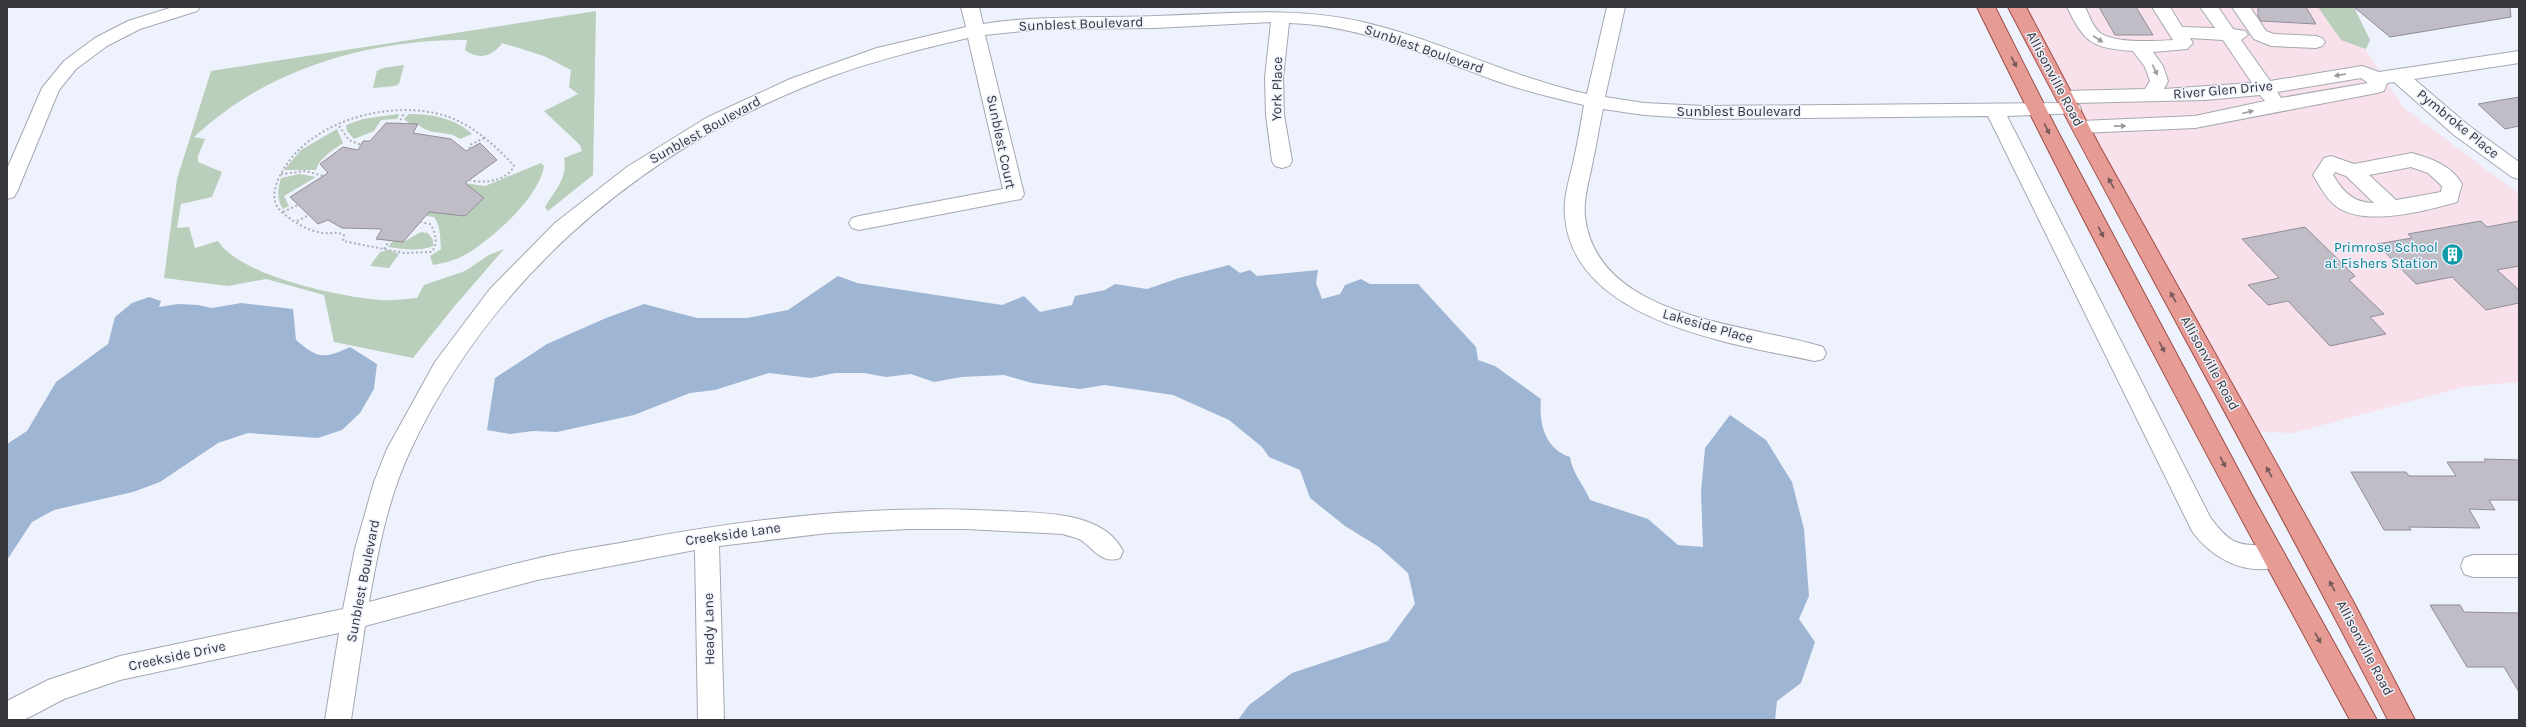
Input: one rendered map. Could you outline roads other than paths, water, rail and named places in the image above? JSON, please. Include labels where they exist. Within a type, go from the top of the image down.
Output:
[{"type":"main road","name":"Allisonville Road","points":[[1986,7],[2037,109],[2274,558],[2364,720]]},
{"type":"main road","name":"Allisonville Road","points":[[2017,7],[2344,609],[2402,720]]},
{"type":"street","points":[[7,192],[51,88],[70,65],[101,42],[134,25],[191,7]]},
{"type":"street","points":[[970,7],[975,30]]},
{"type":"street","name":"Lakeside Place","points":[[1616,7],[1594,102],[1575,217],[1584,249],[1600,272],[1635,301],[1668,316],[1695,325],[1815,353]]},
{"type":"street","points":[[2076,7],[2089,32],[2105,43],[2181,45],[2184,43],[2161,7]]},
{"type":"street","points":[[2209,7],[2266,88],[2276,105]]},
{"type":"street","points":[[2241,7],[2260,35]]},
{"type":"street","name":"Sunblest Boulevard","points":[[338,720],[364,561],[376,512],[399,449],[424,398],[450,357],[475,323],[506,286],[552,238],[598,198],[636,170],[693,133],[748,104],[806,79],[856,62],[975,30],[1046,22],[1149,22],[1243,15],[1281,16],[1333,21],[1367,28],[1404,39],[1500,76],[1594,102],[1648,109],[1711,112],[2037,109],[2073,111]]},
{"type":"street","name":"York Place","points":[[1281,16],[1274,78],[1275,115],[1282,161]]},
{"type":"street","name":"Sunblest Court","points":[[858,223],[1014,194],[975,30]]},
{"type":"street","points":[[2178,32],[2260,35],[2271,40],[2316,42]]},
{"type":"street","points":[[2138,45],[2157,74],[2159,81],[2150,96]]},
{"type":"street","name":"River Glen Drive","points":[[2073,111],[2150,96],[2205,94],[2266,88],[2362,72],[2378,78],[2398,76],[2519,57]]},
{"type":"street","name":"Pymbroke Place","points":[[2398,76],[2461,130],[2519,172]]},
{"type":"street","name":"River Glen Drive","points":[[2073,111],[2195,122],[2276,105],[2377,87],[2378,78]]},
{"type":"street","points":[[1995,110],[2201,524],[2216,543],[2236,556],[2274,558]]},
{"type":"street","points":[[2353,171],[2412,160],[2435,168],[2452,184],[2450,197],[2392,208],[2361,211],[2344,204],[2331,190],[2323,175],[2331,163],[2353,171],[2392,208]]},
{"type":"street","name":"Creekside Lane","points":[[355,618],[537,569],[707,537],[842,522],[966,519],[1063,524],[1086,531],[1111,551]]},
{"type":"street","name":"Heady Lane","points":[[707,537],[711,720]]},
{"type":"street","points":[[2473,566],[2519,566]]},
{"type":"street","name":"Creekside Drive","points":[[7,715],[57,689],[120,668],[355,618]]},
{"type":"water","points":[[1229,265],[1240,273],[1250,270],[1257,276],[1318,270],[1316,283],[1322,299],[1340,294],[1345,285],[1361,279],[1370,284],[1418,284],[1476,347],[1478,360],[1495,366],[1541,399],[1542,426],[1545,434],[1554,448],[1570,457],[1573,468],[1590,500],[1648,519],[1678,545],[1703,547],[1701,492],[1705,448],[1730,415],[1766,440],[1792,482],[1804,529],[1809,596],[1799,619],[1815,642],[1801,683],[1777,701],[1775,720],[1238,720],[1249,705],[1292,673],[1388,641],[1415,604],[1408,573],[1379,547],[1345,526],[1310,498],[1300,470],[1269,457],[1262,447],[1229,420],[1173,395],[1105,385],[1080,389],[1032,383],[1004,375],[961,377],[934,382],[911,374],[886,377],[864,373],[835,373],[811,378],[769,373],[715,390],[690,393],[634,415],[557,432],[533,431],[510,434],[487,430],[495,378],[547,344],[606,318],[644,304],[697,318],[747,318],[788,310],[838,276],[857,283],[1002,305],[1024,296],[1040,312],[1072,305],[1075,296],[1105,290],[1115,284],[1147,289],[1179,278]]},
{"type":"water","points":[[149,297],[161,301],[159,307],[178,304],[198,305],[212,308],[241,303],[293,309],[296,340],[310,351],[322,355],[334,354],[350,347],[377,364],[374,389],[360,413],[342,430],[318,438],[248,433],[218,443],[160,482],[133,492],[54,510],[32,522],[7,560],[7,444],[27,431],[56,382],[108,344],[115,317],[132,303]]},
{"type":"place","name":"Primrose School at Fishers Station","points":[[2453,255]]}]
